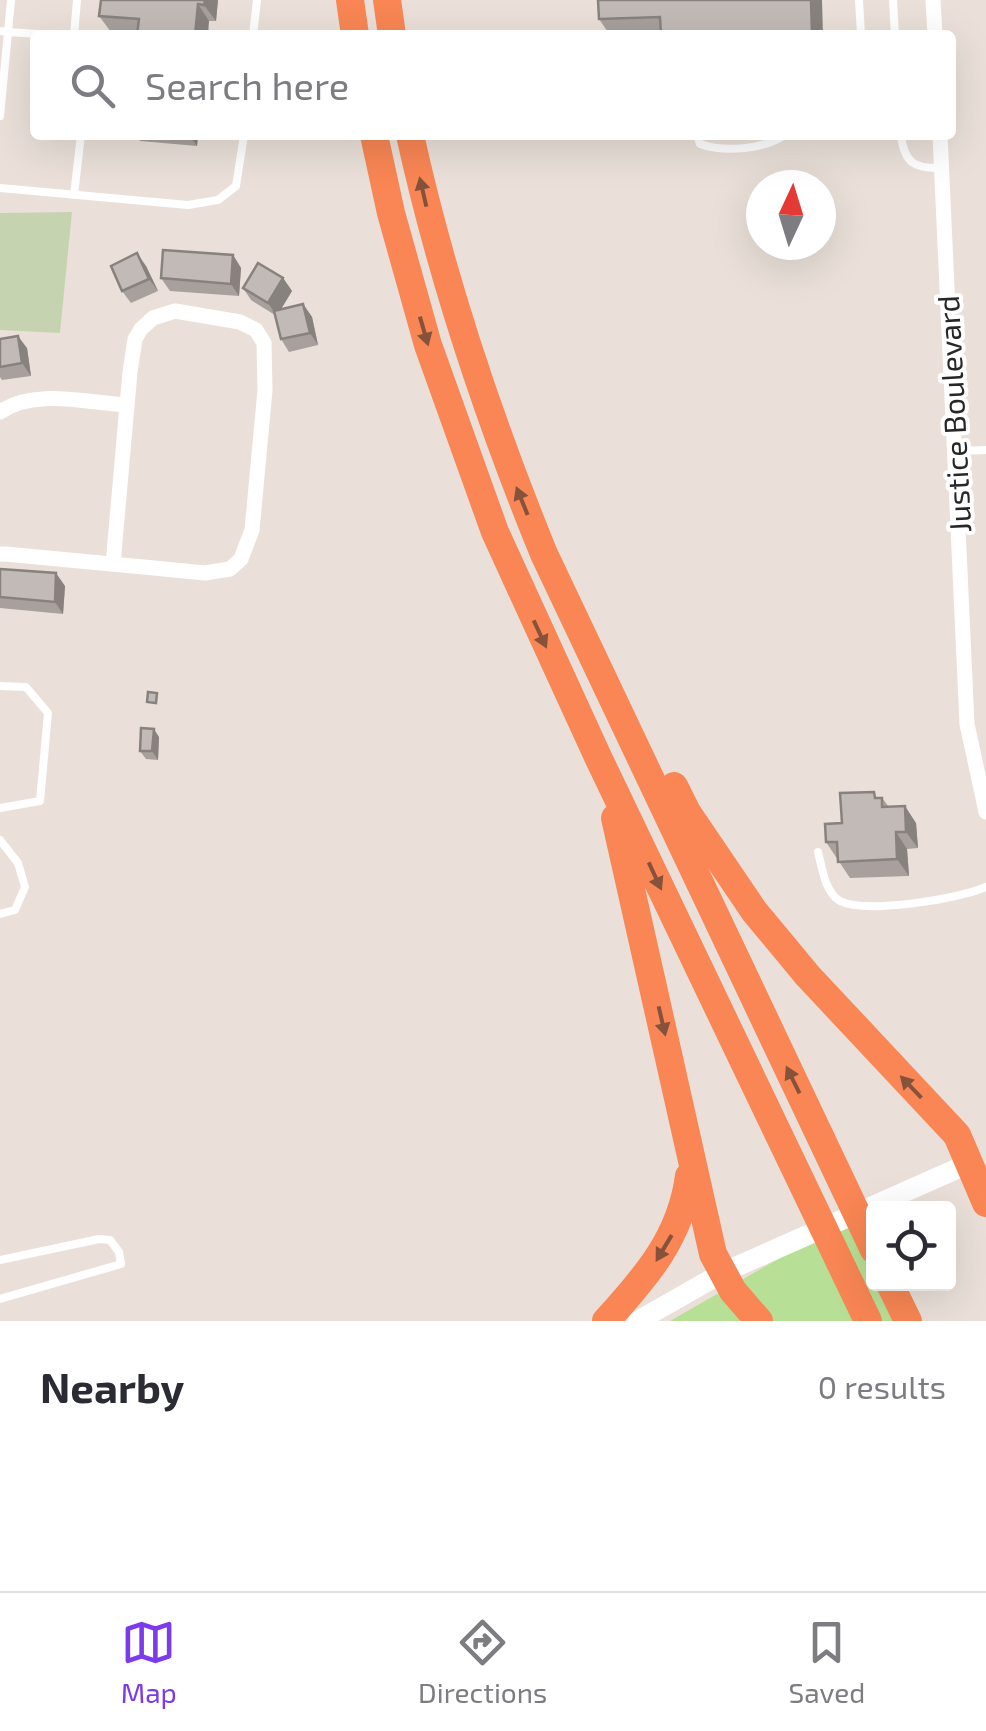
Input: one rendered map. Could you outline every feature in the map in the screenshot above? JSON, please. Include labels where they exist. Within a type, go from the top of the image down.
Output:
[{"type":"highway","points":[[350,0],[355,30]]},
{"type":"highway","points":[[387,0],[391,30]]},
{"type":"highway","points":[[375,140],[391,214],[428,345],[472,476],[537,628],[868,1321]]},
{"type":"highway","points":[[411,140],[461,333],[500,448],[544,554],[866,1233]]},
{"type":"highway","points":[[544,554],[609,658],[688,812],[719,861],[808,976],[957,1135],[986,1203]]},
{"type":"highway","points":[[598,756],[639,917],[713,1254],[722,1273],[758,1321]]},
{"type":"highway","points":[[606,1321],[643,1280],[673,1234],[686,1196],[691,1160]]},
{"type":"highway","points":[[893,1291],[908,1321]]},
{"type":"main road","points":[[638,1321],[722,1273],[970,1163]]},
{"type":"street","points":[[933,0],[934,30]]},
{"type":"street","name":"Justice Boulevard","points":[[940,140],[968,724],[986,812]]},
{"type":"street","points":[[0,554],[205,573],[230,569],[241,560],[252,530],[265,390],[264,342],[256,330],[240,322],[175,311],[153,318],[141,328],[135,340],[127,405],[113,564]]},
{"type":"street","points":[[0,412],[14,402],[31,398],[127,405]]},
{"type":"lane","points":[[0,116],[4,32],[12,0]]},
{"type":"lane","points":[[74,30],[77,0]]},
{"type":"lane","points":[[253,30],[256,0]]},
{"type":"lane","points":[[859,0],[861,30]]},
{"type":"lane","points":[[893,0],[896,30]]},
{"type":"lane","points":[[4,32],[30,34]]},
{"type":"lane","points":[[74,195],[80,140]]},
{"type":"lane","points":[[0,188],[188,204],[218,200],[236,186],[243,140]]},
{"type":"lane","points":[[698,140],[716,148],[771,145],[778,140]]},
{"type":"lane","points":[[902,140],[904,155],[918,169],[941,168]]},
{"type":"lane","points":[[956,451],[986,450]]},
{"type":"lane","points":[[0,686],[26,687],[48,713],[40,800],[0,808]]},
{"type":"lane","points":[[0,914],[15,910],[25,888],[18,862],[2,846]]},
{"type":"lane","points":[[818,852],[828,889],[839,901],[904,904],[945,899],[986,886]]},
{"type":"lane","points":[[0,1260],[99,1239],[110,1240],[122,1264],[0,1299]]},
{"type":"green space","points":[[72,212],[60,333],[0,330],[0,213]]},
{"type":"green space","points":[[846,1220],[866,1261],[866,1291],[881,1291],[896,1321],[670,1321]]},
{"type":"building","points":[[101,0],[205,0],[204,5],[198,4],[195,30],[138,30],[139,19],[99,16]]},
{"type":"building","points":[[598,0],[811,0],[812,30],[661,30],[660,17],[599,19]]},
{"type":"building","points":[[163,250],[233,255],[231,284],[161,278]]},
{"type":"building","points":[[137,253],[149,279],[122,291],[111,266]]},
{"type":"building","points":[[258,263],[283,278],[268,303],[243,288]]},
{"type":"building","points":[[303,304],[310,333],[281,339],[274,311]]},
{"type":"building","points":[[18,336],[22,363],[0,367],[0,339]]},
{"type":"building","points":[[0,569],[56,573],[55,602],[0,597]]},
{"type":"building","points":[[148,692],[157,693],[156,703],[147,702]]},
{"type":"building","points":[[141,728],[154,729],[152,751],[140,751]]},
{"type":"building","points":[[874,792],[875,798],[882,798],[882,807],[905,806],[906,832],[896,832],[897,859],[838,862],[837,842],[826,842],[825,824],[842,823],[840,793]]}]
